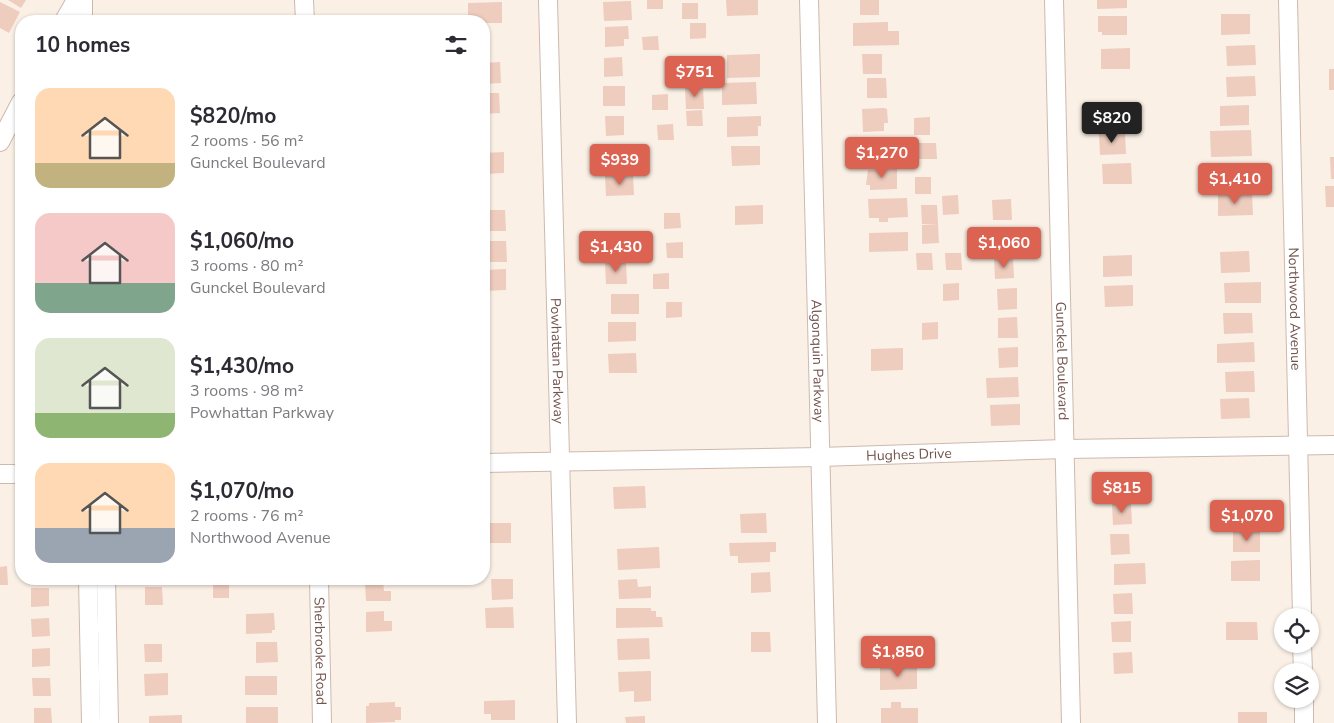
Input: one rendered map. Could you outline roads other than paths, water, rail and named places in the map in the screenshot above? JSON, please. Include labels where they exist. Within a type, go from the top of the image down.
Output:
[{"type":"street","points":[[67,15],[76,0]]},
{"type":"street","points":[[83,0],[83,15]]},
{"type":"street","points":[[304,0],[305,15]]},
{"type":"street","name":"Powhattan Parkway","points":[[548,0],[567,723]]},
{"type":"street","name":"Algonquin Parkway","points":[[810,0],[826,723]]},
{"type":"street","name":"Gunckel Boulevard","points":[[1054,0],[1071,723]]},
{"type":"street","name":"Northwood Avenue","points":[[1288,0],[1302,608]]},
{"type":"street","points":[[0,142],[15,113]]},
{"type":"street","name":"Hughes Drive","points":[[490,463],[820,457],[1065,449],[1334,445]]},
{"type":"street","points":[[0,474],[15,474]]},
{"type":"street","points":[[88,585],[91,723]]},
{"type":"street","points":[[106,585],[109,723]]},
{"type":"street","name":"Sherbrooke Road","points":[[319,585],[322,723]]},
{"type":"street","points":[[1304,708],[1304,723]]}]
